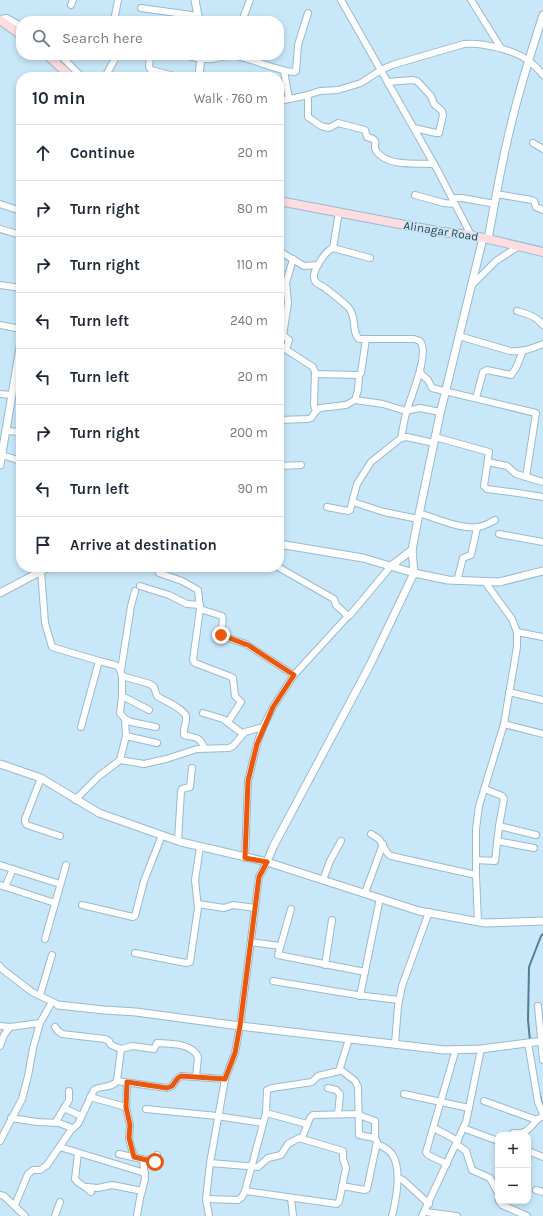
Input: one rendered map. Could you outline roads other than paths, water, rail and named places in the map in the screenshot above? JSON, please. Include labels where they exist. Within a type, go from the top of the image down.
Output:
[{"type":"main road","points":[[0,20],[16,31]]},
{"type":"main road","points":[[53,60],[66,72]]},
{"type":"main road","name":"Alinagar Road","points":[[284,202],[442,232],[486,238],[543,252]]},
{"type":"street","points":[[115,16],[118,0]]},
{"type":"street","points":[[195,0],[199,16]]},
{"type":"street","points":[[244,16],[250,0]]},
{"type":"street","points":[[341,0],[434,164],[470,235]]},
{"type":"street","points":[[471,0],[501,48]]},
{"type":"street","points":[[141,8],[187,16]]},
{"type":"street","points":[[249,60],[284,71],[294,72],[296,70],[298,45],[308,13]]},
{"type":"street","points":[[209,1216],[206,1199],[210,1163],[225,1079],[235,1053],[240,1026],[259,877],[370,665],[414,573],[412,550],[440,412],[471,286],[495,204],[510,129],[528,60],[543,15]]},
{"type":"street","points":[[0,20],[6,18],[16,23]]},
{"type":"street","points":[[284,100],[320,91],[338,90],[361,83],[381,70],[392,66],[464,44],[473,43],[501,48],[528,60],[543,75]]},
{"type":"street","points":[[65,60],[77,72]]},
{"type":"street","points":[[108,72],[114,60]]},
{"type":"street","points":[[150,60],[149,67],[151,70],[159,72]]},
{"type":"street","points":[[200,72],[201,60]]},
{"type":"street","points":[[284,71],[289,99]]},
{"type":"street","points":[[388,82],[417,81],[431,96],[434,104],[442,111],[443,115],[439,133],[414,128]]},
{"type":"street","points":[[308,95],[308,117],[320,126],[329,128],[338,123],[365,130],[367,137],[374,138],[376,140],[375,148],[377,153],[392,162],[434,164]]},
{"type":"street","points":[[533,143],[543,149]]},
{"type":"street","points":[[496,194],[532,200],[534,201],[536,207],[543,210]]},
{"type":"street","points":[[415,196],[448,204],[462,198],[495,204]]},
{"type":"street","points":[[0,204],[16,209]]},
{"type":"street","points":[[339,212],[333,248],[324,254],[318,265],[314,275],[316,282],[349,308],[354,318],[355,333],[359,339],[414,339],[420,341],[423,346],[420,369],[406,412],[401,438]]},
{"type":"street","points":[[0,229],[16,234]]},
{"type":"street","points":[[471,286],[496,261],[519,246]]},
{"type":"street","points":[[333,248],[370,258]]},
{"type":"street","points":[[284,254],[304,266],[318,265]]},
{"type":"street","points":[[284,329],[288,303],[286,283],[293,259]]},
{"type":"street","points":[[0,285],[16,287]]},
{"type":"street","points":[[517,311],[530,314],[537,318],[543,325]]},
{"type":"street","points":[[0,325],[16,328]]},
{"type":"street","points":[[284,336],[289,340],[286,349],[313,367],[314,405],[316,411]]},
{"type":"street","points":[[458,336],[510,351],[523,352],[543,344]]},
{"type":"street","points":[[355,400],[358,390],[358,375],[362,370],[366,339]]},
{"type":"street","points":[[476,398],[483,372],[487,370],[511,375],[523,352]]},
{"type":"street","points":[[420,369],[421,374],[428,380],[432,388],[536,413],[526,477]]},
{"type":"street","points":[[0,465],[16,371]]},
{"type":"street","points":[[314,374],[358,375]]},
{"type":"street","points":[[0,394],[12,395]]},
{"type":"street","points":[[284,420],[308,419],[320,408],[346,405],[355,400],[383,404],[406,412],[420,408],[440,412]]},
{"type":"street","points":[[6,431],[16,432]]},
{"type":"street","points":[[328,507],[348,511],[350,510],[357,484],[371,462],[401,438],[407,437],[434,440],[488,450],[485,488],[543,496]]},
{"type":"street","points":[[2,455],[16,459]]},
{"type":"street","points":[[488,462],[509,467],[516,474],[543,482]]},
{"type":"street","points":[[284,466],[301,465]]},
{"type":"street","points":[[353,502],[384,512],[419,516],[450,524],[477,528],[495,520]]},
{"type":"street","points":[[457,581],[463,558],[471,554],[477,528]]},
{"type":"street","points":[[499,534],[543,542]]},
{"type":"street","points":[[284,545],[363,558],[414,573],[457,581],[499,582],[543,571]]},
{"type":"street","points":[[245,858],[248,781],[257,744],[263,727],[278,698],[294,675],[350,615],[391,566],[412,550]]},
{"type":"street","points":[[284,570],[334,599],[336,605],[348,616]]},
{"type":"street","points":[[0,593],[39,572]]},
{"type":"street","points":[[41,572],[45,623],[52,647],[115,665],[122,673],[150,684],[154,687],[157,696],[183,712],[186,718],[183,730],[184,735],[200,740],[204,748]]},
{"type":"street","points":[[159,572],[182,581],[198,590],[200,607],[193,660],[195,663],[233,678],[235,696],[241,702],[228,722]]},
{"type":"street","points":[[478,922],[476,829],[479,806],[504,724],[517,647],[517,632],[512,619],[485,582]]},
{"type":"street","points":[[140,586],[169,595],[187,604],[200,607],[222,616],[222,636],[248,645],[294,675]]},
{"type":"street","points":[[135,591],[131,606],[122,673],[120,713],[125,719],[131,722],[156,727]]},
{"type":"street","points":[[517,632],[543,637]]},
{"type":"street","points":[[81,727],[99,661]]},
{"type":"street","points":[[509,692],[543,700]]},
{"type":"street","points":[[122,696],[149,710]]},
{"type":"street","points":[[203,713],[228,722],[243,734]]},
{"type":"street","points":[[75,800],[99,776],[120,760],[126,736],[125,719]]},
{"type":"street","points":[[504,724],[543,734]]},
{"type":"street","points":[[120,760],[144,764],[166,759],[193,750],[232,747],[243,734],[263,727]]},
{"type":"street","points":[[126,736],[157,743]]},
{"type":"street","points":[[0,764],[41,778],[75,800],[99,813],[178,842],[267,862],[429,912],[485,923],[543,921]]},
{"type":"street","points":[[178,842],[181,791],[182,789],[190,787],[192,768]]},
{"type":"street","points":[[41,778],[25,822],[27,825],[60,836]]},
{"type":"street","points":[[476,860],[495,861],[504,797],[484,789]]},
{"type":"street","points":[[499,826],[536,835]]},
{"type":"street","points":[[371,834],[379,839],[388,854],[391,856],[476,875]]},
{"type":"street","points":[[82,905],[135,916],[144,881],[162,836]]},
{"type":"street","points":[[323,880],[332,855],[341,841]]},
{"type":"street","points":[[497,841],[534,848]]},
{"type":"street","points":[[365,893],[383,844]]},
{"type":"street","points":[[135,953],[186,963],[190,962],[198,904],[195,880],[200,847]]},
{"type":"street","points":[[0,865],[60,884]]},
{"type":"street","points":[[45,939],[66,865]]},
{"type":"street","points":[[13,869],[2,886],[55,903]]},
{"type":"street","points":[[360,996],[380,898]]},
{"type":"street","points":[[198,904],[224,908],[233,905],[255,908]]},
{"type":"street","points":[[292,909],[280,946],[278,955],[280,957],[365,972]]},
{"type":"street","points":[[395,1044],[399,1000],[402,986],[429,912]]},
{"type":"street","points":[[325,965],[332,920]]},
{"type":"street","points":[[251,942],[280,946]]},
{"type":"street","points":[[40,996],[52,955]]},
{"type":"street","points":[[0,966],[32,992],[55,1003],[104,1010],[136,1012],[444,1050],[481,1049],[541,1041]]},
{"type":"street","points":[[273,981],[360,996],[399,1000]]},
{"type":"street","points":[[0,1141],[22,1099],[40,1023],[55,1003]]},
{"type":"street","points":[[538,1006],[543,1060]]},
{"type":"street","points":[[0,1026],[10,1027],[40,1023]]},
{"type":"street","points":[[0,1046],[4,1035],[10,1027]]},
{"type":"street","points":[[55,1027],[62,1034],[105,1039],[109,1041],[110,1044],[121,1050],[132,1046],[154,1049],[157,1043],[185,1046],[190,1048],[198,1058],[196,1077]]},
{"type":"street","points":[[206,1199],[238,1200],[242,1197],[245,1191],[266,1113],[267,1090],[312,1082],[318,1076],[337,1072],[340,1070],[349,1039]]},
{"type":"street","points":[[529,1043],[541,1116]]},
{"type":"street","points":[[447,1164],[427,1154],[456,1049]]},
{"type":"street","points":[[457,1216],[424,1214],[463,1128],[469,1108],[481,1049]]},
{"type":"street","points":[[15,1216],[16,1207],[28,1174],[33,1170],[40,1170],[44,1168],[72,1128],[78,1124],[90,1097],[96,1088],[111,1086],[117,1081],[121,1050]]},
{"type":"street","points":[[340,1070],[357,1084],[359,1091],[359,1135],[376,1141],[392,1154],[398,1178],[392,1216]]},
{"type":"street","points":[[117,1081],[167,1088],[172,1086],[181,1076],[225,1079]]},
{"type":"street","points":[[127,1082],[126,1107],[130,1125],[129,1138],[134,1157]]},
{"type":"street","points":[[328,1088],[336,1090],[340,1094],[338,1114]]},
{"type":"street","points":[[55,1123],[69,1100],[69,1091]]},
{"type":"street","points":[[404,1094],[469,1108]]},
{"type":"street","points":[[90,1097],[126,1107]]},
{"type":"street","points":[[484,1101],[534,1119],[541,1116]]},
{"type":"street","points":[[64,1108],[81,1116]]},
{"type":"street","points":[[146,1109],[218,1116],[263,1123]]},
{"type":"street","points":[[266,1113],[307,1124]]},
{"type":"street","points":[[302,1138],[307,1124],[313,1114],[359,1115],[375,1121],[376,1141],[367,1189],[365,1190],[342,1186]]},
{"type":"street","points":[[525,1132],[541,1116]]},
{"type":"street","points":[[11,1118],[62,1124],[72,1128]]},
{"type":"street","points":[[434,1128],[457,1142],[466,1151],[472,1170],[490,1178],[495,1187]]},
{"type":"street","points":[[463,1128],[495,1140]]},
{"type":"street","points":[[210,1163],[258,1166],[268,1158],[281,1155],[288,1144],[296,1139],[302,1138],[328,1148],[343,1151],[343,1159],[346,1168],[339,1202],[337,1204],[245,1191]]},
{"type":"street","points":[[60,1147],[145,1173]]},
{"type":"street","points":[[531,1152],[543,1157]]},
{"type":"street","points":[[78,1153],[75,1179],[89,1189],[112,1185],[142,1191]]},
{"type":"street","points":[[119,1154],[155,1162],[157,1154]]},
{"type":"street","points":[[137,1216],[145,1173],[143,1159]]},
{"type":"street","points":[[398,1178],[403,1180],[429,1204]]},
{"type":"street","points":[[536,1190],[543,1192]]},
{"type":"street","points":[[0,1195],[4,1196],[25,1216]]},
{"type":"street","points":[[291,1198],[293,1216]]},
{"type":"street","points":[[55,1216],[60,1202]]},
{"type":"street","points":[[501,1204],[526,1216]]},
{"type":"waterway","points":[[530,1041],[528,1020],[529,967],[543,934]]},
{"type":"waterway","points":[[539,1091],[542,1104]]}]
